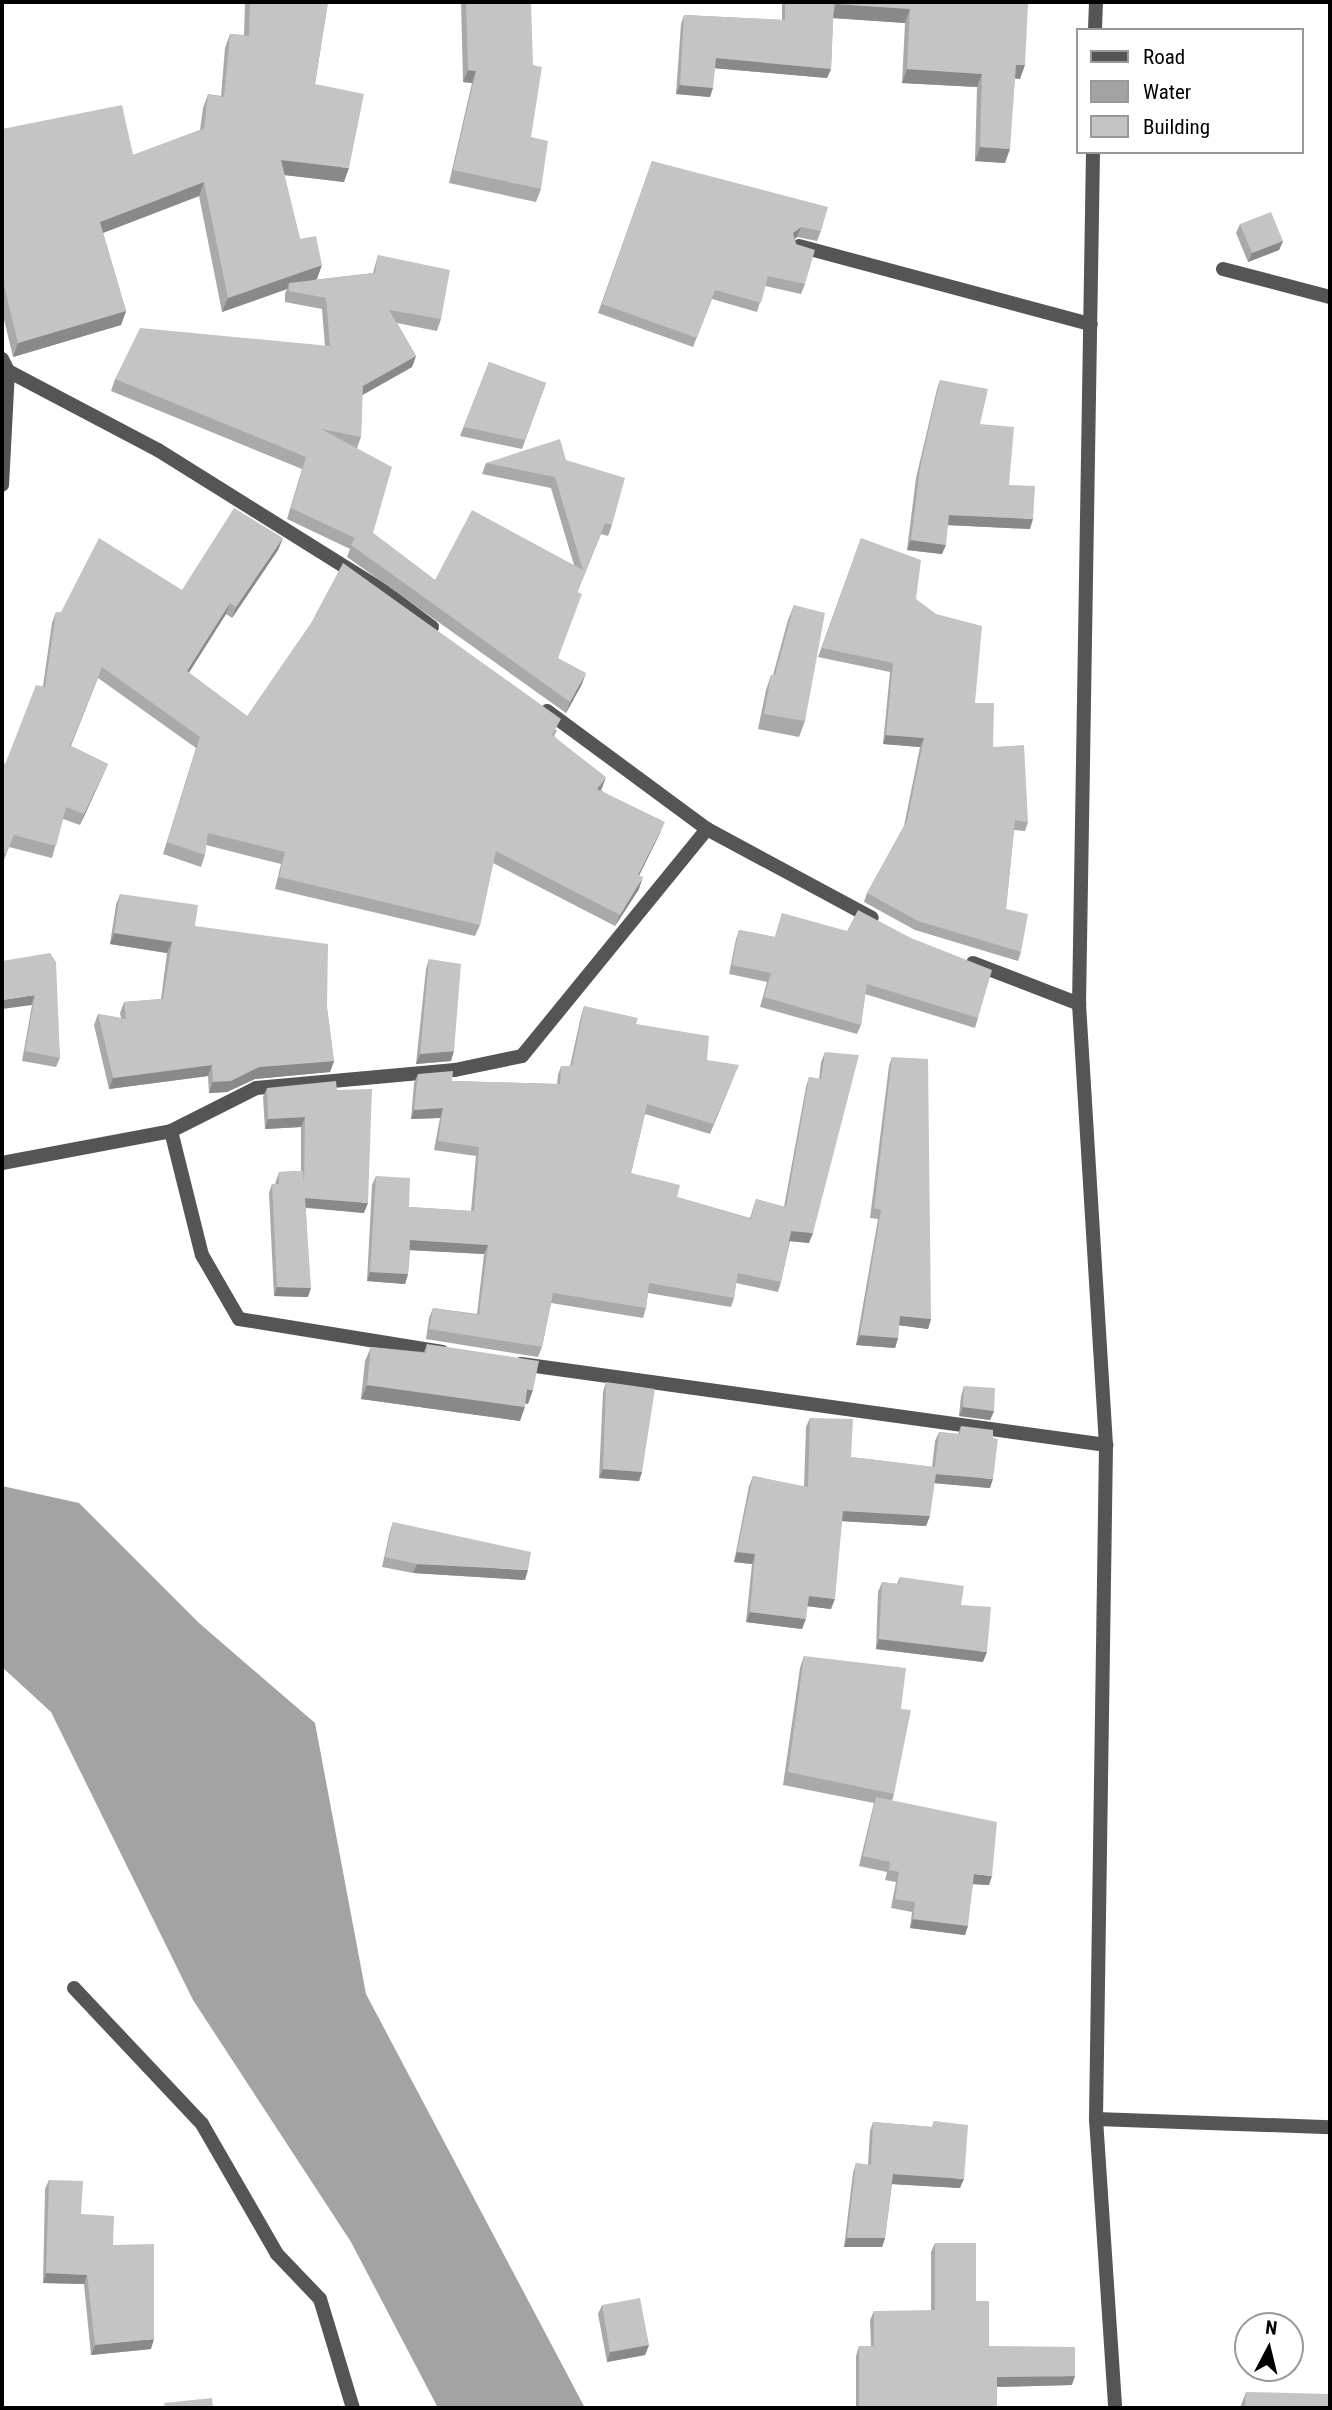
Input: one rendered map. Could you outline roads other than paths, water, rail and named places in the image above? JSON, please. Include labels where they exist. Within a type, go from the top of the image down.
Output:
[{"type":"street","points":[[1095,28],[1096,2]]},
{"type":"street","points":[[1093,154],[1079,1004],[1106,1445],[1096,2119],[1115,2408]]},
{"type":"street","points":[[799,246],[1091,324]]},
{"type":"street","points":[[1223,269],[1330,297]]},
{"type":"street","points":[[2,485],[5,365],[158,450],[384,591],[440,633]]},
{"type":"street","points":[[529,698],[707,829],[887,926]]},
{"type":"street","points":[[2,1163],[171,1131],[256,1088],[455,1070],[522,1056],[707,829]]},
{"type":"street","points":[[962,959],[1079,1004]]},
{"type":"street","points":[[171,1131],[202,1255],[239,1319],[459,1355]]},
{"type":"street","points":[[500,1361],[1106,1445]]},
{"type":"street","points":[[74,1988],[202,2124],[277,2254],[320,2299],[353,2408]]},
{"type":"street","points":[[1096,2119],[1330,2127]]},
{"type":"water","points":[[2,1486],[79,1503],[199,1623],[315,1723],[366,1994],[585,2408],[438,2408],[351,2242],[193,2000],[51,1712],[2,1667]]}]
